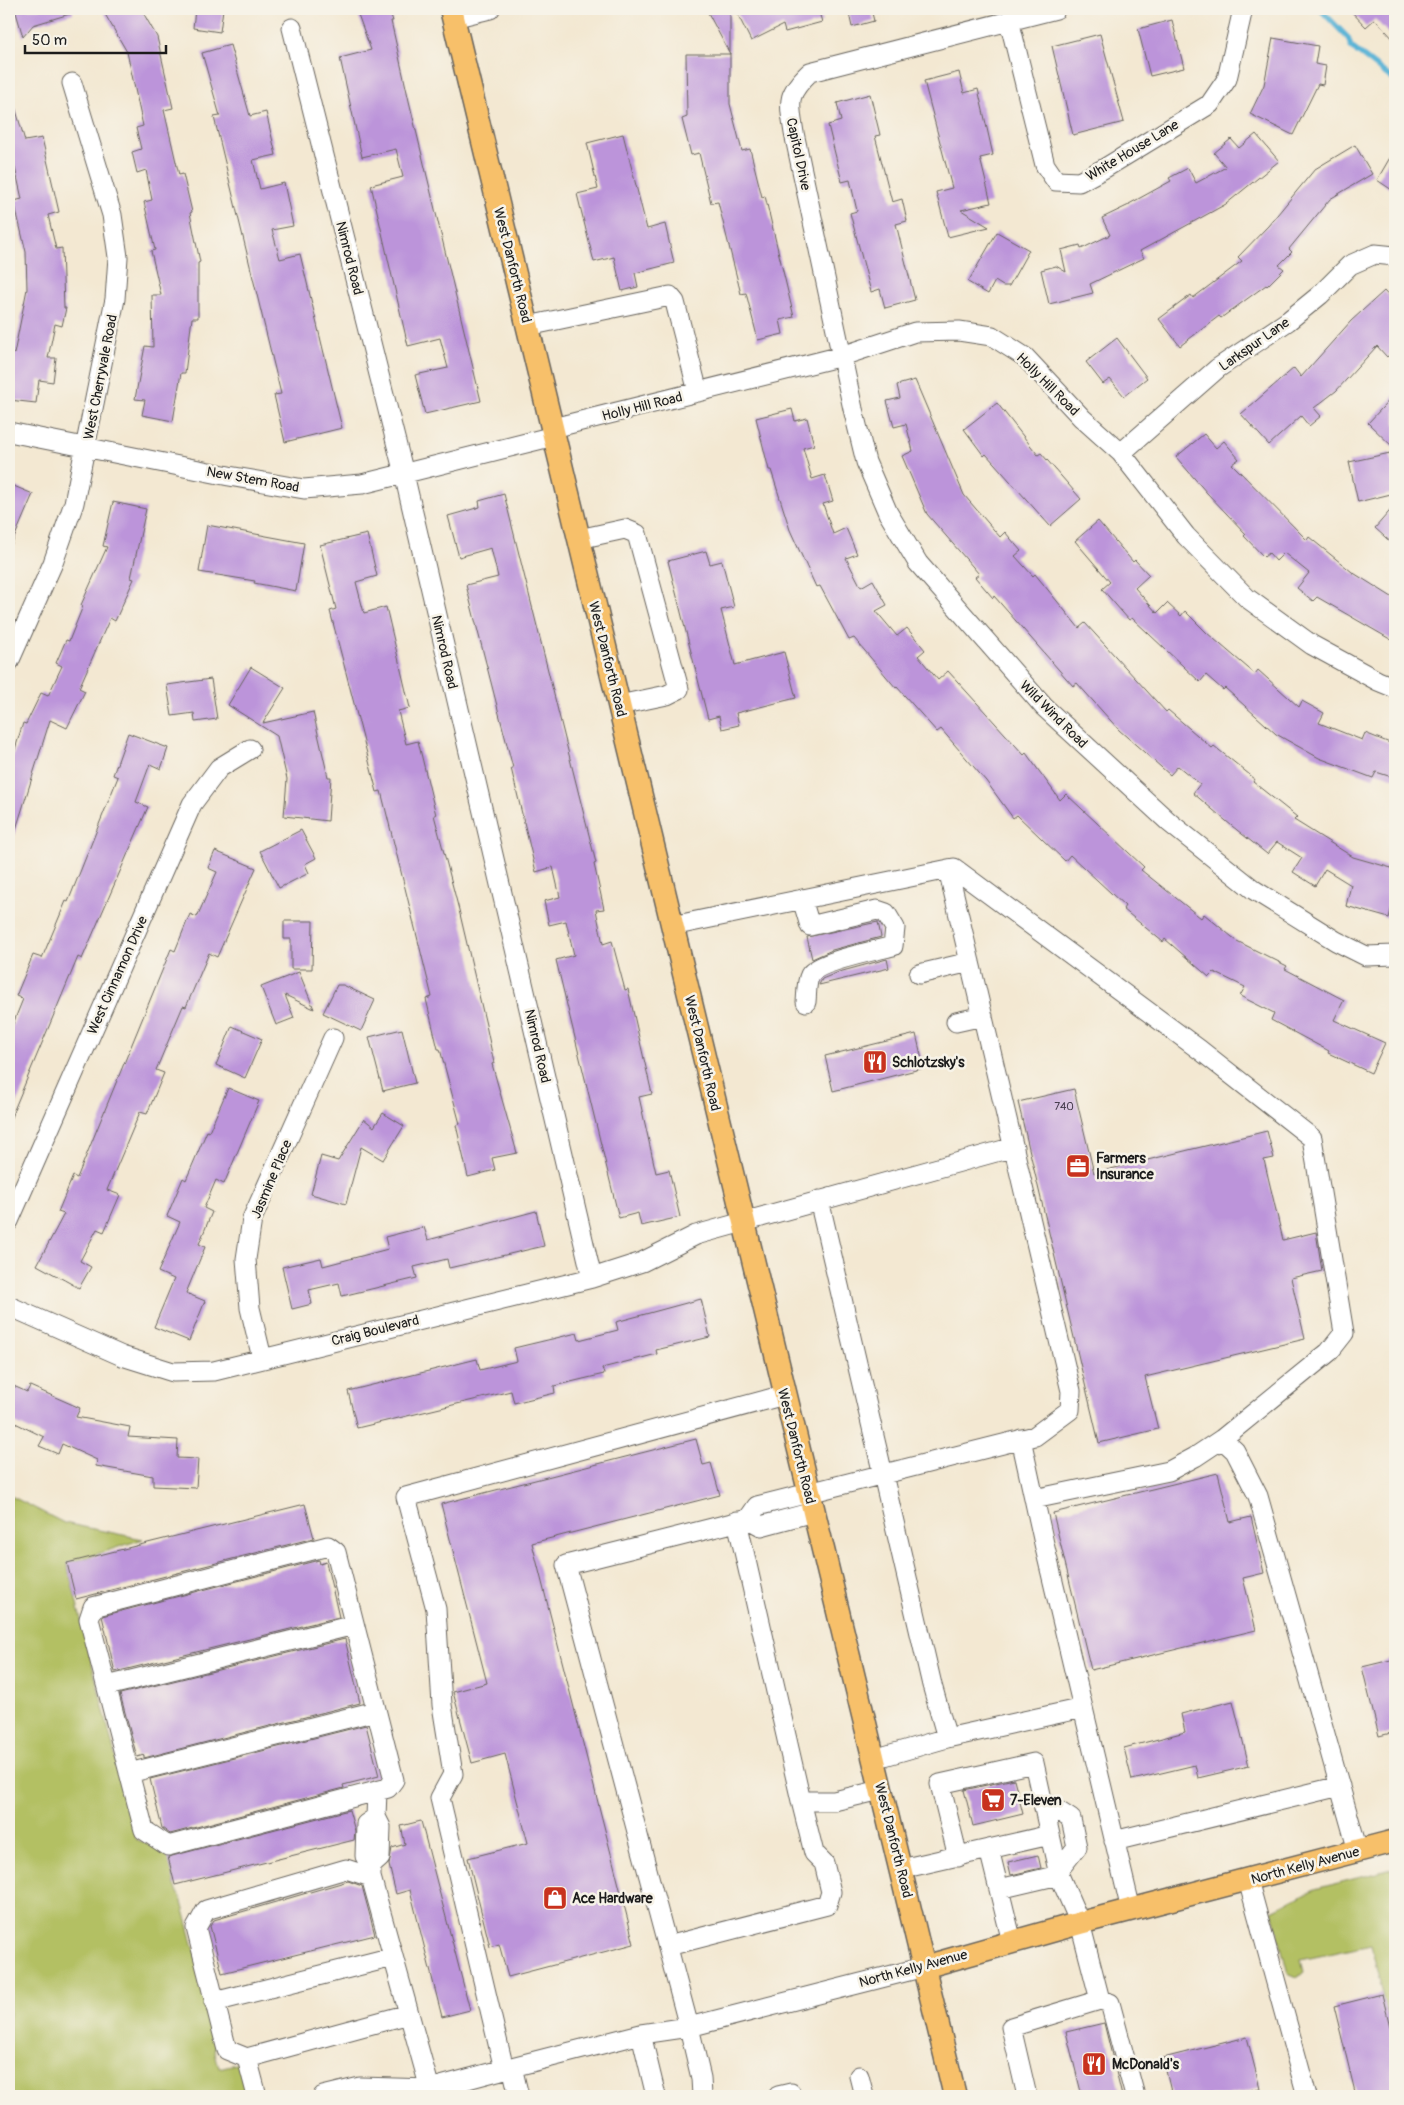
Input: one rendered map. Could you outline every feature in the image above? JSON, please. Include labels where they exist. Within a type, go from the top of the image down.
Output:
[{"type":"main road","name":"West Danforth Road","points":[[452,13],[810,1503],[955,2096]]},
{"type":"main road","name":"North Kelly Avenue","points":[[924,1966],[1080,1923],[1395,1842]]},
{"type":"street","points":[[452,13],[490,9]]},
{"type":"street","name":"Capitol Drive","points":[[842,356],[794,133],[790,107],[794,88],[810,72],[1056,9]]},
{"type":"street","name":"White House Lane","points":[[1009,20],[1045,165],[1056,180],[1079,182],[1210,104],[1227,79],[1243,9]]},
{"type":"street","name":"Nimrod Road","points":[[292,28],[404,474],[592,1278]]},
{"type":"street","name":"West Cherryvale Road","points":[[9,662],[53,563],[74,504],[115,299],[118,257],[112,216],[72,83]]},
{"type":"street","name":"Larkspur Lane","points":[[1121,453],[1218,368],[1288,321],[1314,300],[1350,265],[1375,254],[1395,256]]},
{"type":"street","points":[[528,326],[670,296],[675,302],[698,392]]},
{"type":"street","name":"Holly Hill Road","points":[[554,432],[698,392],[842,356],[915,332],[959,331],[992,336],[1025,357],[1082,418],[1121,453],[1186,536],[1247,598],[1312,645],[1378,681],[1395,688]]},
{"type":"street","name":"Wild Wind Road","points":[[842,356],[866,462],[888,513],[918,563],[1044,708],[1170,823],[1254,890],[1336,941],[1366,956],[1395,955]]},
{"type":"street","name":"New Stem Road","points":[[9,432],[304,489],[362,484],[554,432]]},
{"type":"street","points":[[579,538],[625,529],[637,534],[679,689],[667,695],[619,705]]},
{"type":"street","name":"West Cinnamon Drive","points":[[9,1221],[192,804],[219,768],[250,749]]},
{"type":"street","points":[[672,926],[954,868],[1200,1050],[1312,1138],[1344,1333],[1329,1352],[1222,1439],[1169,1471],[1034,1499]]},
{"type":"street","points":[[702,2096],[689,2027],[566,1565],[742,1520],[760,1526],[883,1473],[1035,1436],[1070,1410],[1071,1391],[948,869]]},
{"type":"street","points":[[802,899],[810,926],[877,910],[886,913],[901,927],[893,946],[822,965],[811,973],[807,984],[806,1002]]},
{"type":"street","points":[[919,974],[970,962]]},
{"type":"street","points":[[956,1022],[983,1016]]},
{"type":"street","name":"Jasmine Place","points":[[262,1358],[250,1308],[246,1259],[252,1219],[333,1038]]},
{"type":"street","name":"Craig Boulevard","points":[[9,1306],[122,1356],[173,1372],[214,1371],[592,1278],[642,1262],[696,1235],[1014,1147]]},
{"type":"street","points":[[819,1200],[932,1685],[947,1738]]},
{"type":"street","points":[[519,2096],[508,2068],[440,1798],[453,1774],[442,1705],[436,1609],[406,1497],[784,1395]]},
{"type":"street","points":[[1021,1439],[1131,1910]]},
{"type":"street","points":[[1222,1439],[1235,1451],[1258,1496],[1358,1851]]},
{"type":"street","points":[[668,1946],[827,1904],[831,1892],[824,1864],[814,1853],[801,1801],[742,1520]]},
{"type":"street","points":[[328,1546],[336,1552],[354,1625],[394,1780],[388,1788],[168,1846],[144,1830],[89,1619],[94,1607],[328,1546]]},
{"type":"street","points":[[107,1686],[354,1625]]},
{"type":"street","points":[[874,1759],[947,1738],[1083,1708]]},
{"type":"street","points":[[129,1773],[376,1711]]},
{"type":"street","points":[[958,1856],[940,1784],[1034,1763],[1058,1873],[1080,1923],[1100,2000]]},
{"type":"street","points":[[1114,1841],[1340,1786]]},
{"type":"street","points":[[801,1801],[834,1801],[881,1790]]},
{"type":"street","points":[[377,1791],[376,1817],[366,1824],[365,1856],[371,1871],[409,2014],[423,2093]]},
{"type":"street","points":[[999,1889],[1058,1873],[1077,1847],[1071,1819],[1043,1802]]},
{"type":"street","points":[[901,1869],[1050,1835]]},
{"type":"street","points":[[989,1849],[1012,1942]]},
{"type":"street","points":[[371,1871],[346,1869],[206,1910],[196,1928],[226,2050],[247,2058],[409,2014]]},
{"type":"street","points":[[1248,1880],[1308,2096]]},
{"type":"street","points":[[214,2002],[393,1957]]},
{"type":"street","name":"North Kelly Avenue","points":[[323,2096],[360,2087],[423,2093],[508,2068],[641,2034],[689,2027],[924,1966]]},
{"type":"street","points":[[1027,2096],[1011,2027],[1100,2000],[1110,2002],[1135,2096]]},
{"type":"street","points":[[1116,2025],[1113,2041],[1127,2096]]},
{"type":"street","points":[[641,2034],[656,2096]]},
{"type":"street","points":[[247,2058],[258,2096]]},
{"type":"street","points":[[859,2076],[864,2096]]},
{"type":"street","points":[[778,2096],[791,2093],[792,2096]]},
{"type":"green space","points":[[9,1495],[64,1523],[143,1539],[67,1564],[136,1839],[168,1854],[220,2045],[214,2048],[219,2068],[239,2063],[247,2091],[234,2096],[9,2096]]},
{"type":"green space","points":[[1395,1868],[1395,2045],[1371,1945],[1301,1960],[1304,1972],[1297,1978],[1288,1974],[1272,1910],[1315,1889]]},
{"type":"building","points":[[15,9],[73,9],[73,13],[33,25],[23,37]]},
{"type":"building","points":[[102,9],[141,9],[157,37],[173,108],[164,110],[179,175],[183,174],[192,212],[190,213],[200,262],[198,263],[198,318],[192,318],[185,373],[181,373],[173,421],[142,415],[145,400],[135,399],[145,346],[153,347],[152,295],[161,295],[151,251],[155,250],[144,202],[152,200],[146,170],[137,173],[132,152],[141,149],[136,128],[143,126],[127,52]]},
{"type":"building","points":[[195,9],[223,9],[220,32],[193,28]]},
{"type":"building","points":[[356,9],[389,9],[393,21],[391,21],[409,101],[481,401],[425,414],[415,375],[448,368],[440,338],[408,346],[371,185],[403,177],[396,149],[362,157],[340,58],[371,50]]},
{"type":"building","points":[[706,9],[730,9],[730,54]]},
{"type":"building","points":[[735,9],[818,9],[822,22],[785,32],[783,25],[751,41]]},
{"type":"building","points":[[848,9],[871,9],[874,21],[852,27]]},
{"type":"building","points":[[1349,9],[1395,9],[1395,41],[1375,19],[1366,27]]},
{"type":"building","points":[[1172,20],[1184,68],[1150,76],[1138,29]]},
{"type":"building","points":[[1100,34],[1124,122],[1073,135],[1052,46]]},
{"type":"building","points":[[1273,38],[1318,46],[1315,64],[1326,66],[1323,85],[1318,84],[1293,135],[1250,114],[1264,85]]},
{"type":"building","points":[[230,45],[250,116],[266,112],[276,155],[253,160],[260,189],[284,183],[293,226],[272,230],[280,259],[300,254],[342,428],[285,442],[274,395],[281,394],[214,117],[220,116],[202,53]]},
{"type":"building","points":[[686,54],[730,54],[730,104],[742,151],[750,149],[762,197],[765,196],[794,317],[780,320],[783,334],[758,340],[746,293],[741,294],[718,202],[711,203],[699,153],[691,155],[682,119],[687,117]]},
{"type":"building","points":[[959,72],[964,93],[978,89],[993,155],[980,158],[991,203],[961,210],[989,227],[948,237],[936,192],[952,188],[924,81]]},
{"type":"building","points":[[870,94],[880,135],[875,136],[892,202],[902,199],[907,221],[896,224],[915,300],[885,308],[880,289],[871,292],[850,213],[857,211],[850,180],[842,182],[828,125],[841,121],[837,103]]},
{"type":"building","points":[[13,100],[25,141],[42,138],[59,212],[48,215],[56,249],[62,248],[64,308],[66,308],[62,326],[55,324],[48,358],[56,358],[53,382],[39,380],[36,403],[9,400],[9,353],[14,354],[27,289],[26,252],[14,201],[22,199],[14,163],[9,164],[9,101]]},
{"type":"building","points":[[623,134],[647,229],[665,224],[674,263],[635,273],[638,287],[622,291],[614,257],[594,262],[577,194],[598,189],[587,143]]},
{"type":"building","points":[[1256,134],[1279,161],[1226,204],[1140,251],[1144,258],[1090,284],[1093,293],[1049,304],[1041,270],[1056,266],[1066,272],[1061,250],[1080,245],[1081,249],[1110,235],[1102,218],[1171,181],[1169,178],[1188,168],[1196,183],[1226,167],[1214,153],[1231,139],[1239,148]]},
{"type":"building","points":[[1355,145],[1372,174],[1330,199],[1289,249],[1292,252],[1279,265],[1284,269],[1267,286],[1221,318],[1219,316],[1180,346],[1159,319],[1191,295],[1193,298],[1242,261],[1238,257],[1268,226],[1315,169]]},
{"type":"building","points":[[1395,149],[1395,192],[1377,180]]},
{"type":"building","points":[[997,232],[1029,250],[1009,286],[1003,286],[995,281],[988,294],[968,282]]},
{"type":"building","points":[[1384,291],[1395,303],[1395,349],[1387,357],[1377,346],[1336,391],[1314,408],[1321,416],[1309,426],[1301,416],[1269,445],[1241,414],[1294,368],[1301,377],[1351,321]]},
{"type":"building","points":[[1117,338],[1147,378],[1124,396],[1110,379],[1103,384],[1086,362]]},
{"type":"building","points":[[915,380],[964,495],[1000,537],[1005,532],[1021,551],[1015,556],[1033,576],[1035,574],[1079,628],[1085,623],[1166,712],[1168,710],[1212,748],[1214,746],[1255,779],[1253,782],[1297,817],[1294,820],[1353,857],[1395,869],[1395,895],[1389,918],[1346,906],[1351,885],[1325,869],[1315,886],[1293,872],[1302,858],[1277,842],[1267,854],[1232,826],[1193,793],[1200,784],[1178,766],[1170,775],[1119,730],[1077,683],[1073,686],[994,596],[993,598],[975,577],[979,574],[927,514],[902,456],[913,451],[906,424],[894,427],[887,401],[900,398],[897,385]]},
{"type":"building","points":[[1395,394],[1395,449],[1368,423]]},
{"type":"building","points":[[997,403],[1038,455],[1041,453],[1081,499],[1050,526],[986,454],[984,456],[964,429]]},
{"type":"building","points":[[792,409],[795,421],[807,418],[814,445],[803,448],[812,479],[825,475],[833,501],[823,504],[833,534],[846,528],[857,554],[846,558],[861,587],[873,580],[887,605],[876,611],[897,636],[907,628],[925,650],[918,656],[938,680],[948,671],[1024,755],[1026,753],[1060,800],[1066,794],[1144,867],[1141,870],[1201,918],[1204,914],[1237,941],[1287,966],[1285,969],[1344,1000],[1334,1020],[1385,1043],[1371,1073],[1328,1053],[1329,1051],[1271,1020],[1274,1013],[1240,996],[1245,987],[1214,972],[1209,977],[1165,939],[1163,942],[1123,909],[1125,906],[1070,855],[1065,861],[1017,815],[1013,818],[986,781],[941,729],[937,732],[896,688],[854,638],[849,640],[820,586],[816,587],[790,530],[771,470],[769,470],[756,418]]},
{"type":"building","points":[[1204,434],[1216,448],[1224,441],[1239,459],[1232,464],[1307,540],[1309,537],[1352,572],[1395,599],[1395,642],[1317,597],[1313,601],[1297,588],[1309,573],[1284,553],[1276,561],[1269,553],[1264,557],[1244,536],[1246,534],[1176,457]]},
{"type":"building","points":[[1390,453],[1395,474],[1395,493],[1358,502],[1349,462]]},
{"type":"building","points":[[9,484],[33,494],[9,550]]},
{"type":"building","points":[[504,494],[596,863],[594,864],[604,909],[596,910],[603,944],[612,941],[625,990],[628,989],[652,1094],[639,1097],[656,1173],[669,1170],[680,1217],[641,1226],[638,1213],[619,1218],[556,960],[574,955],[566,921],[549,925],[544,901],[560,897],[553,867],[536,872],[511,768],[513,768],[466,585],[498,577],[491,548],[459,557],[448,516],[480,507],[479,501]]},
{"type":"building","points":[[113,502],[146,509],[131,578],[134,579],[115,621],[110,618],[79,688],[85,691],[67,728],[50,720],[12,842],[9,841],[9,769],[23,723],[26,724],[41,693],[48,696],[62,666],[56,663],[66,640],[69,641],[83,606],[81,605],[107,547],[103,546]]},
{"type":"building","points":[[1395,505],[1395,546],[1375,528]]},
{"type":"building","points":[[1098,521],[1133,562],[1135,560],[1149,575],[1135,588],[1157,613],[1167,603],[1181,616],[1185,611],[1207,633],[1255,674],[1258,670],[1299,707],[1302,701],[1324,713],[1319,723],[1362,740],[1365,733],[1395,745],[1395,778],[1376,772],[1373,778],[1319,758],[1276,734],[1225,688],[1223,690],[1206,675],[1200,682],[1132,618],[1129,620],[1102,589],[1110,582],[1075,541]]},
{"type":"building","points":[[207,525],[304,543],[296,591],[254,583],[255,581],[199,572]]},
{"type":"building","points":[[367,534],[377,576],[356,582],[364,613],[386,607],[410,708],[398,711],[406,744],[418,741],[436,815],[434,815],[486,1025],[494,1063],[492,1064],[517,1153],[492,1158],[495,1170],[468,1177],[456,1125],[460,1124],[440,1049],[438,1049],[426,999],[432,997],[381,791],[377,792],[330,611],[336,609],[320,545]]},
{"type":"building","points":[[706,551],[710,564],[722,561],[734,607],[721,610],[735,665],[784,652],[796,698],[736,713],[739,725],[722,729],[719,716],[708,719],[668,561]]},
{"type":"building","points":[[251,667],[285,688],[263,723],[313,712],[328,777],[331,777],[328,821],[284,816],[287,779],[277,736],[228,705]]},
{"type":"building","points":[[211,679],[217,719],[195,722],[194,713],[172,716],[167,685]]},
{"type":"building","points":[[128,733],[168,748],[161,769],[150,764],[136,802],[148,807],[82,959],[78,957],[9,1122],[9,1034],[23,999],[16,996],[33,955],[42,958],[66,901],[68,902],[118,777],[113,775]]},
{"type":"building","points":[[301,830],[316,858],[305,864],[309,873],[279,888],[260,851]]},
{"type":"building","points":[[215,851],[256,868],[217,957],[209,953],[186,1007],[183,1006],[156,1070],[164,1073],[147,1114],[140,1112],[107,1190],[120,1195],[104,1232],[97,1229],[80,1261],[91,1267],[79,1288],[37,1265],[64,1214],[58,1212],[73,1176],[77,1178],[171,949],[175,951],[190,914],[197,917],[217,872],[208,868]]},
{"type":"building","points":[[284,921],[313,921],[312,969],[291,969],[291,939],[284,939]]},
{"type":"building","points":[[878,922],[881,937],[832,950],[812,959],[807,937]]},
{"type":"building","points":[[887,959],[889,968],[819,985],[822,979],[839,972]]},
{"type":"building","points":[[299,972],[314,1009],[285,995],[294,1018],[276,1025],[261,987]]},
{"type":"building","points":[[337,985],[343,985],[375,1000],[361,1031],[323,1013]]},
{"type":"building","points":[[232,1026],[262,1039],[245,1078],[216,1065]]},
{"type":"building","points":[[402,1029],[415,1083],[383,1091],[369,1037]]},
{"type":"building","name":"Schlotzsky's","points":[[916,1034],[924,1068],[833,1091],[825,1056]]},
{"type":"building","points":[[228,1088],[259,1101],[224,1184],[216,1180],[204,1208],[212,1212],[199,1244],[205,1247],[186,1293],[205,1301],[189,1341],[154,1327],[174,1279],[158,1272],[180,1222],[167,1216],[183,1178],[186,1180]]},
{"type":"building","points":[[1074,1089],[1094,1173],[1267,1131],[1274,1158],[1264,1160],[1283,1240],[1316,1232],[1322,1271],[1291,1278],[1305,1339],[1145,1377],[1158,1429],[1099,1443],[1018,1102]]},
{"type":"building","points":[[383,1113],[404,1126],[383,1160],[361,1147],[346,1204],[311,1194],[321,1156],[338,1161],[364,1119],[374,1127]]},
{"type":"building","points":[[536,1211],[544,1246],[449,1268],[447,1259],[414,1267],[417,1278],[342,1296],[339,1283],[309,1290],[312,1304],[292,1309],[282,1267],[321,1258],[323,1266],[388,1249],[385,1237],[424,1227],[428,1240]]},
{"type":"building","points":[[701,1299],[710,1337],[656,1350],[657,1354],[602,1368],[604,1374],[554,1386],[555,1393],[514,1403],[511,1391],[357,1428],[348,1391],[477,1359],[480,1370],[517,1361],[514,1348],[577,1333],[579,1340],[618,1330],[616,1322]]},
{"type":"building","points":[[9,1384],[27,1392],[30,1386],[80,1408],[76,1417],[130,1427],[128,1437],[178,1440],[177,1458],[198,1459],[196,1488],[153,1486],[153,1476],[96,1466],[97,1460],[62,1444],[58,1454],[39,1446],[44,1437],[9,1420]]},
{"type":"building","points":[[696,1439],[703,1465],[711,1463],[720,1495],[532,1543],[634,1944],[508,1977],[499,1944],[490,1947],[468,1858],[528,1843],[505,1754],[472,1763],[453,1692],[487,1683],[441,1504]]},
{"type":"building","points":[[1218,1473],[1230,1522],[1251,1517],[1264,1573],[1243,1578],[1256,1630],[1091,1670],[1053,1513]]},
{"type":"building","points":[[305,1504],[314,1538],[76,1599],[67,1563]]},
{"type":"building","points":[[319,1560],[320,1564],[326,1562],[339,1617],[115,1672],[102,1616]]},
{"type":"building","points":[[345,1639],[360,1703],[144,1758],[144,1755],[137,1757],[120,1694]]},
{"type":"building","points":[[1395,1659],[1395,1732],[1379,1736],[1362,1667]]},
{"type":"building","points":[[1233,1701],[1249,1766],[1198,1778],[1195,1765],[1132,1780],[1124,1748],[1185,1732],[1181,1714]]},
{"type":"building","points":[[366,1725],[379,1776],[343,1785],[344,1788],[170,1834],[162,1828],[150,1779]]},
{"type":"building","name":"7-Eleven","points":[[1014,1779],[1023,1814],[973,1826],[964,1790]]},
{"type":"building","points":[[349,1810],[355,1831],[354,1840],[175,1885],[168,1857]]},
{"type":"building","points":[[421,1821],[470,2010],[442,2017],[410,1890],[396,1894],[389,1865],[392,1848],[405,1844],[401,1826]]},
{"type":"building","points":[[1038,1855],[1041,1868],[1011,1875],[1008,1862]]},
{"type":"building","points":[[348,1881],[362,1886],[375,1935],[222,1973],[210,1926],[214,1920]]},
{"type":"building","points":[[1382,1994],[1395,2047],[1395,2096],[1356,2096],[1334,2006]]},
{"type":"building","name":"McDonald's","points":[[1104,2023],[1122,2096],[1082,2096],[1066,2032]]},
{"type":"building","points":[[1247,2037],[1260,2088],[1228,2096],[1172,2096],[1163,2058]]},
{"type":"waterway","points":[[1320,9],[1348,38],[1351,47],[1395,81]]},
{"type":"place","name":"Schlotzsky's","points":[[875,1062]]},
{"type":"place","name":"Farmers Insurance","points":[[1078,1166]]},
{"type":"place","name":"7-Eleven","points":[[993,1800]]},
{"type":"place","name":"Ace Hardware","points":[[555,1898]]},
{"type":"place","name":"McDonald's","points":[[1094,2064]]}]
